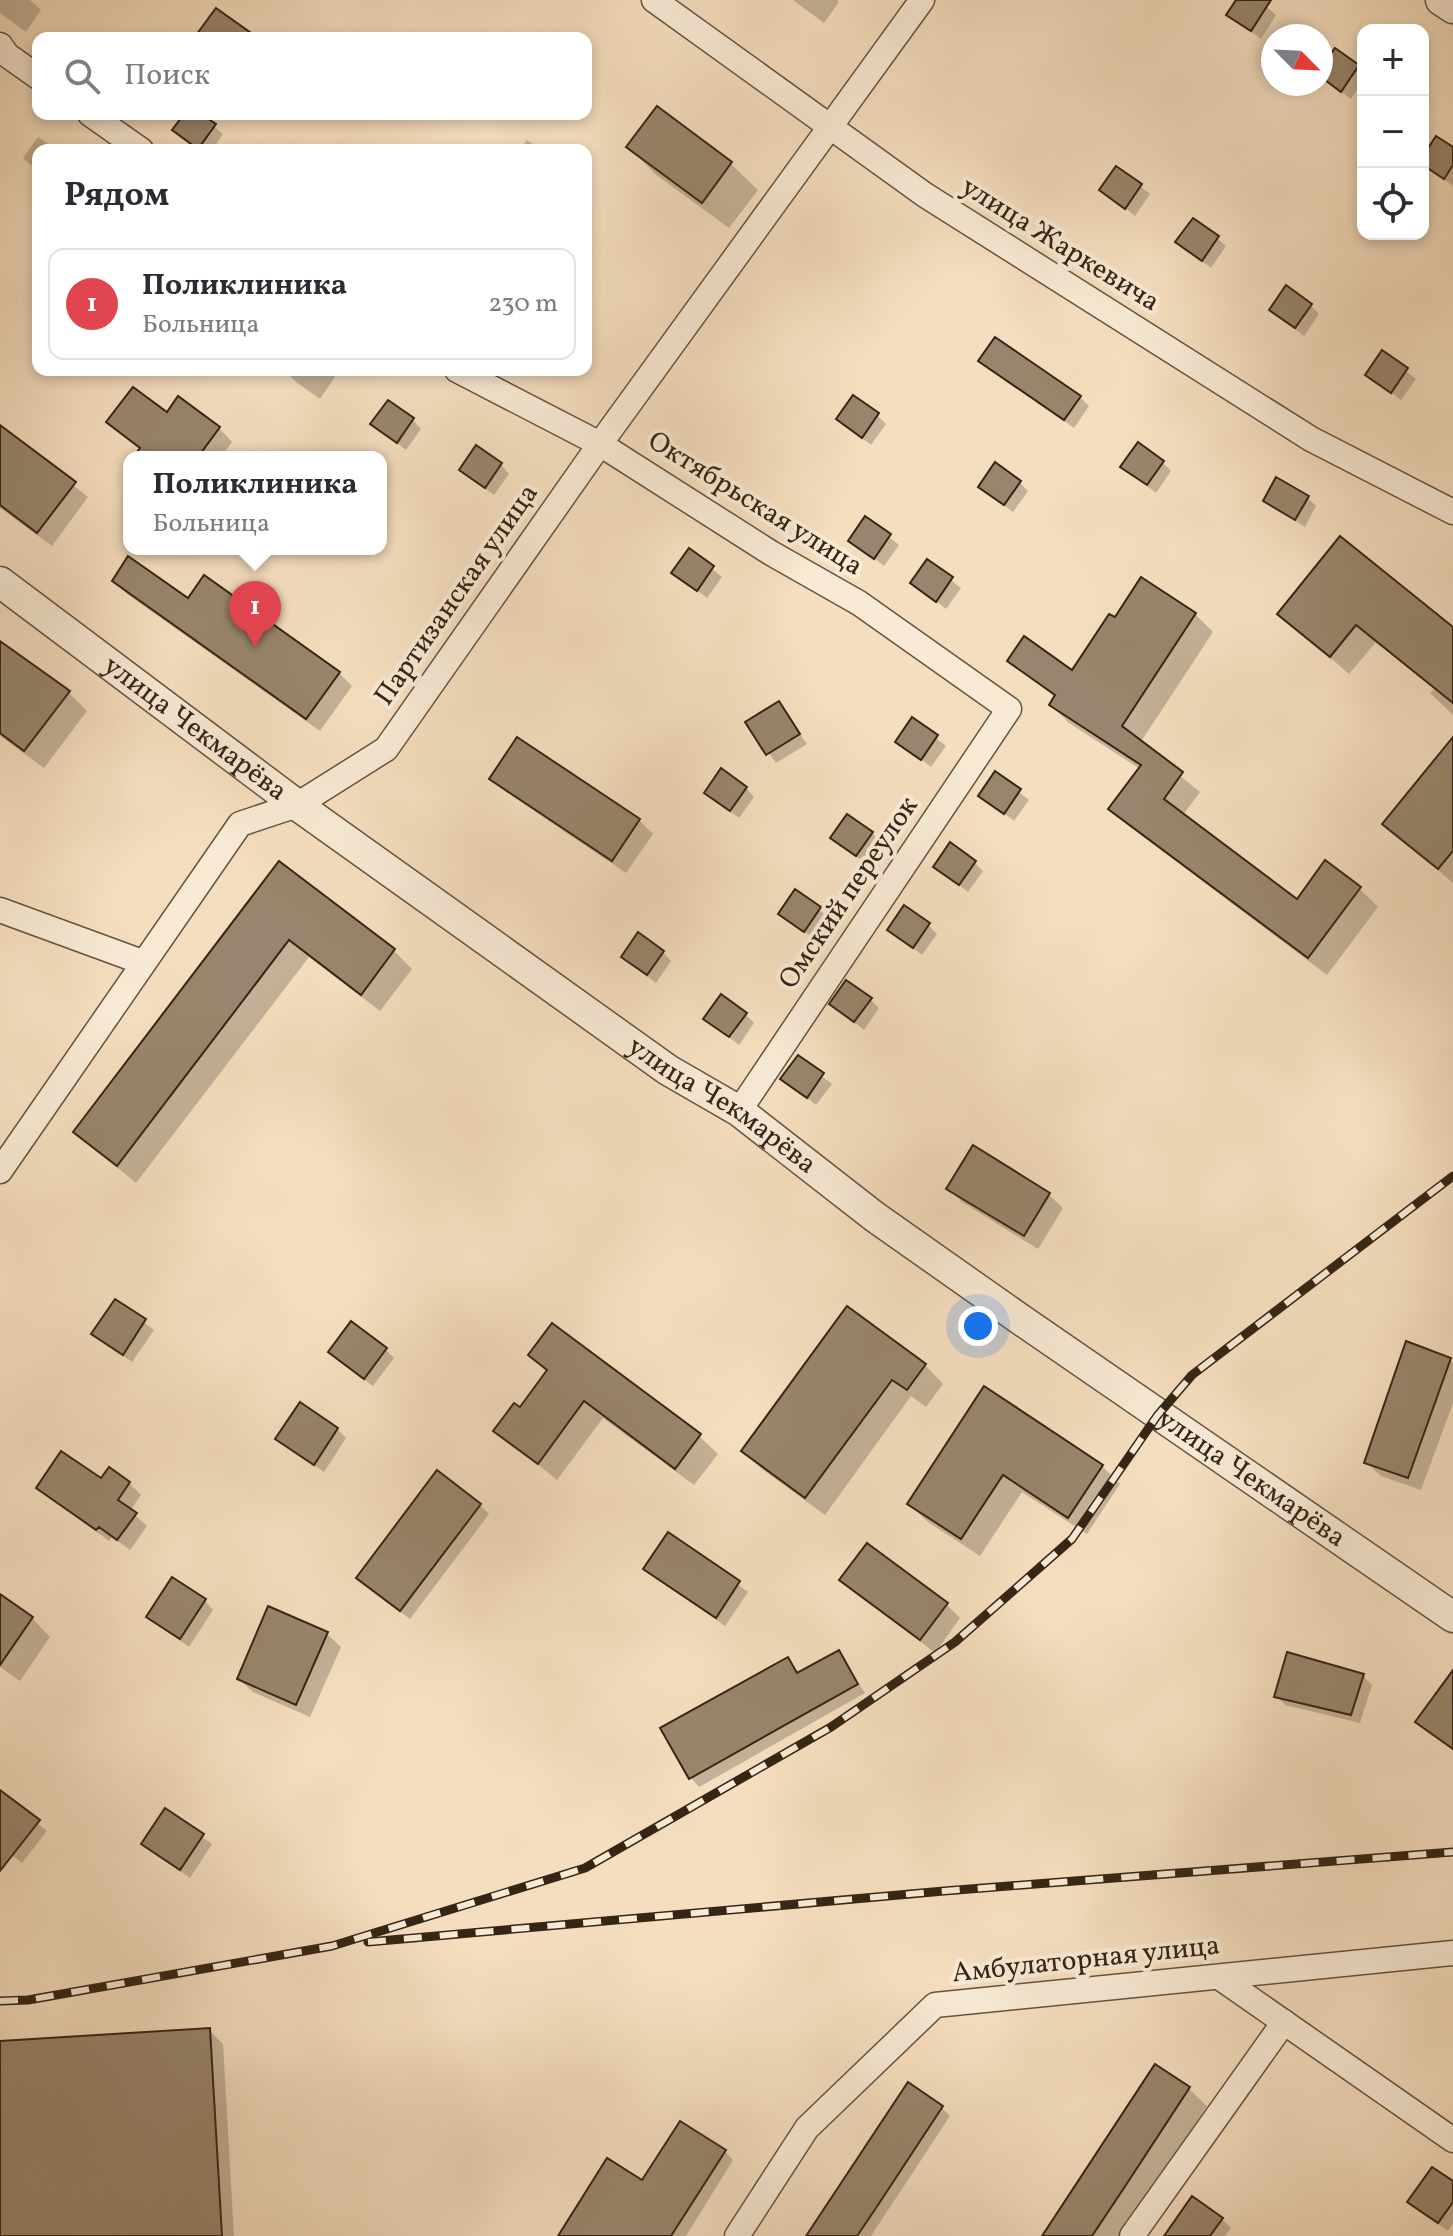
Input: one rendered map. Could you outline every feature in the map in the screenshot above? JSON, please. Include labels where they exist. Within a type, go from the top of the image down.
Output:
[{"type":"street","name":"улица Жаркевича","points":[[654,0],[925,195],[1311,439],[1453,512]]},
{"type":"street","name":"Партизанская улица","points":[[0,1171],[240,824],[297,805],[386,749],[600,444],[922,0]]},
{"type":"street","points":[[1441,0],[1453,8]]},
{"type":"street","points":[[0,45],[7,55],[32,73]]},
{"type":"street","points":[[98,120],[132,144]]},
{"type":"street","name":"Октябрьская улица","points":[[469,376],[600,444],[771,553],[859,603],[1009,709]]},
{"type":"street","name":"улица Чекмарёва","points":[[0,582],[297,805],[668,1070],[739,1111],[875,1217],[965,1281],[1453,1617]]},
{"type":"street","name":"Омский переулок","points":[[739,1111],[1009,709]]},
{"type":"street","points":[[0,910],[142,962]]},
{"type":"street","name":"Амбулаторная улица","points":[[737,2236],[807,2128],[935,2005],[1453,1953]]},
{"type":"street","points":[[1219,1977],[1453,2140]]},
{"type":"street","points":[[1132,2236],[1284,2022]]},
{"type":"building","points":[[1236,0],[1271,0],[1251,31],[1226,15]]},
{"type":"building","points":[[216,8],[250,32],[198,32]]},
{"type":"building","points":[[1335,48],[1357,64],[1341,92],[1333,86]]},
{"type":"building","points":[[657,106],[732,162],[702,203],[626,147]]},
{"type":"building","points":[[180,120],[210,120],[216,124],[202,144],[191,144],[172,130]]},
{"type":"building","points":[[1436,136],[1453,147],[1453,165],[1444,179],[1429,169],[1429,147]]},
{"type":"building","points":[[1116,166],[1142,184],[1125,209],[1099,190]]},
{"type":"building","points":[[1193,218],[1219,236],[1202,261],[1175,242]]},
{"type":"building","points":[[1286,285],[1312,304],[1295,328],[1269,310]]},
{"type":"building","points":[[995,337],[1081,396],[1064,420],[978,361]]},
{"type":"building","points":[[1382,350],[1408,368],[1391,393],[1365,375]]},
{"type":"building","points":[[133,387],[167,412],[178,396],[220,427],[202,451],[138,451],[140,448],[106,422]]},
{"type":"building","points":[[853,395],[879,413],[862,438],[836,419]]},
{"type":"building","points":[[388,400],[414,418],[397,443],[370,424]]},
{"type":"building","points":[[0,425],[76,482],[37,533],[0,505]]},
{"type":"building","points":[[1138,442],[1164,461],[1147,485],[1120,467]]},
{"type":"building","points":[[476,445],[502,463],[485,488],[459,470]]},
{"type":"building","points":[[995,462],[1021,481],[1004,505],[978,487]]},
{"type":"building","points":[[1276,477],[1309,496],[1295,520],[1263,501]]},
{"type":"building","points":[[865,516],[891,534],[874,559],[848,541]]},
{"type":"building","points":[[1340,536],[1453,627],[1453,703],[1356,625],[1330,657],[1277,614]]},
{"type":"building","points":[[689,548],[714,566],[697,591],[671,573]]},
{"type":"building","points":[[128,556],[188,598],[204,575],[340,672],[306,719],[112,581]]},
{"type":"building","points":[[927,559],[953,577],[936,602],[910,583]]},
{"type":"building","points":[[1141,577],[1196,613],[1122,726],[1183,772],[1164,799],[1297,899],[1325,860],[1361,887],[1308,958],[1108,809],[1141,765],[1049,705],[1055,695],[1007,661],[1024,636],[1072,670],[1109,614],[1115,617]]},
{"type":"building","points":[[0,641],[70,691],[24,751],[0,733]]},
{"type":"building","points":[[779,701],[800,734],[766,755],[745,722]]},
{"type":"building","points":[[912,717],[938,735],[921,760],[895,742]]},
{"type":"building","points":[[517,737],[640,819],[612,861],[489,779]]},
{"type":"building","points":[[1453,737],[1453,851],[1438,869],[1382,824]]},
{"type":"building","points":[[721,768],[747,787],[730,811],[704,793]]},
{"type":"building","points":[[995,771],[1021,789],[1004,814],[978,796]]},
{"type":"building","points":[[847,814],[873,832],[856,856],[830,838]]},
{"type":"building","points":[[950,842],[976,861],[959,885],[933,867]]},
{"type":"building","points":[[279,861],[395,949],[361,995],[289,940],[117,1166],[73,1132]]},
{"type":"building","points":[[795,889],[821,907],[804,932],[778,914]]},
{"type":"building","points":[[904,905],[930,923],[913,948],[887,930]]},
{"type":"building","points":[[638,932],[664,951],[647,975],[621,957]]},
{"type":"building","points":[[846,980],[872,998],[854,1022],[829,1004]]},
{"type":"building","points":[[721,994],[747,1013],[729,1037],[703,1019]]},
{"type":"building","points":[[798,1055],[824,1073],[807,1098],[780,1079]]},
{"type":"building","points":[[973,1145],[1050,1193],[1024,1236],[946,1189]]},
{"type":"building","points":[[115,1299],[146,1319],[123,1355],[91,1334]]},
{"type":"building","points":[[847,1306],[926,1364],[907,1390],[892,1380],[805,1498],[741,1451]]},
{"type":"building","points":[[351,1321],[387,1348],[364,1379],[328,1352]]},
{"type":"building","points":[[552,1323],[701,1434],[675,1469],[584,1401],[538,1464],[493,1431],[514,1403],[520,1407],[547,1370],[528,1355]]},
{"type":"building","points":[[1406,1341],[1451,1358],[1408,1478],[1364,1463]]},
{"type":"building","points":[[984,1386],[1103,1465],[1068,1518],[1003,1475],[961,1539],[907,1504]]},
{"type":"building","points":[[300,1402],[338,1428],[314,1465],[275,1439]]},
{"type":"building","points":[[61,1451],[101,1478],[109,1467],[130,1482],[118,1500],[137,1513],[117,1540],[99,1527],[96,1530],[36,1488]]},
{"type":"building","points":[[437,1470],[481,1504],[400,1611],[356,1578]]},
{"type":"building","points":[[668,1532],[740,1581],[716,1618],[643,1569]]},
{"type":"building","points":[[867,1543],[948,1603],[920,1640],[839,1580]]},
{"type":"building","points":[[172,1577],[206,1599],[180,1639],[146,1617]]},
{"type":"building","points":[[0,1594],[33,1617],[0,1665]]},
{"type":"building","points":[[268,1606],[328,1632],[296,1705],[237,1679]]},
{"type":"building","points":[[839,1650],[858,1684],[689,1779],[660,1728],[788,1657],[797,1673]]},
{"type":"building","points":[[1287,1652],[1364,1674],[1351,1715],[1274,1697]]},
{"type":"building","points":[[1453,1670],[1453,1749],[1415,1722]]},
{"type":"building","points":[[0,1790],[40,1820],[0,1871]]},
{"type":"building","points":[[165,1808],[204,1834],[180,1870],[141,1844]]},
{"type":"building","points":[[210,2028],[222,2236],[0,2236],[0,2041]]},
{"type":"building","points":[[1155,2064],[1190,2087],[1122,2191],[1092,2236],[1042,2236]]},
{"type":"building","points":[[908,2082],[943,2106],[876,2208],[857,2236],[806,2236]]},
{"type":"building","points":[[680,2121],[726,2150],[671,2236],[558,2236],[607,2158],[642,2180]]},
{"type":"building","points":[[1432,2167],[1453,2181],[1453,2202],[1438,2223],[1407,2202]]},
{"type":"building","points":[[1192,2196],[1223,2218],[1210,2236],[1164,2236]]},
{"type":"railway","points":[[0,2001],[28,2000],[332,1946],[585,1868],[831,1727],[955,1642],[1072,1539],[1157,1416],[1192,1375],[1453,1176]]},
{"type":"railway","points":[[368,1942],[944,1891],[1453,1852]]},
{"type":"place","name":"Поликлиника","points":[[255,647]]}]
